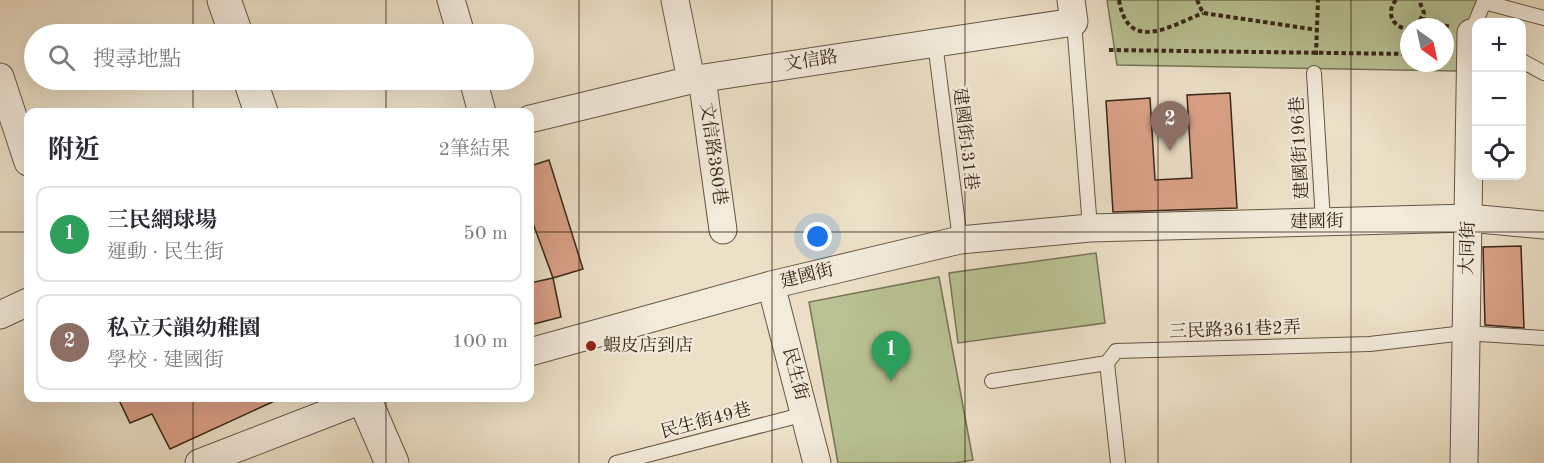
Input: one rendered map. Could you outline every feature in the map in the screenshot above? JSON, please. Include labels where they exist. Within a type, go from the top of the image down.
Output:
[{"type":"street","points":[[224,0],[232,24]]},
{"type":"street","points":[[452,0],[458,24]]},
{"type":"street","name":"文信路380巷","points":[[675,0],[696,79],[723,230]]},
{"type":"street","name":"文信路","points":[[534,118],[696,79],[935,43],[1073,11]]},
{"type":"street","name":"大同街","points":[[1464,463],[1464,333],[1473,72]]},
{"type":"street","points":[[1,86],[24,151]]},
{"type":"street","points":[[253,90],[260,108]]},
{"type":"street","points":[[476,90],[481,108]]},
{"type":"street","name":"建國街","points":[[534,351],[771,285],[960,240],[1090,228],[1323,221],[1469,218],[1544,225]]},
{"type":"street","name":"民生街","points":[[771,285],[817,463]]},
{"type":"street","points":[[0,315],[24,304]]},
{"type":"street","points":[[199,463],[355,402]]},
{"type":"street","points":[[367,402],[392,463]]},
{"type":"lane","points":[[1479,18],[1484,2],[1544,18]]},
{"type":"lane","points":[[1073,11],[1090,228]]},
{"type":"lane","name":"建國街131巷","points":[[935,43],[960,240]]},
{"type":"lane","points":[[1526,64],[1544,73]]},
{"type":"lane","name":"建國街196巷","points":[[1314,73],[1323,221]]},
{"type":"lane","points":[[1464,333],[1544,338]]},
{"type":"lane","name":"三民路361巷2弄","points":[[1107,363],[1116,351],[1370,344],[1464,333]]},
{"type":"lane","points":[[992,381],[1107,363],[1118,463]]},
{"type":"lane","name":"民生街49巷","points":[[616,463],[805,414]]},
{"type":"path","points":[[1119,0],[1123,17],[1131,28],[1142,33],[1162,29],[1203,13],[1318,30]]},
{"type":"path","points":[[1197,0],[1203,13]]},
{"type":"path","points":[[1314,73],[1318,0]]},
{"type":"path","points":[[1396,0],[1390,9],[1392,20],[1400,28]]},
{"type":"path","points":[[1419,0],[1424,13],[1421,18]]},
{"type":"path","points":[[1109,50],[1400,54]]},
{"type":"green space","points":[[1107,0],[1481,0],[1475,18],[1472,18],[1472,27],[1457,71],[1454,71],[1454,18],[1400,18],[1400,70],[1117,65]]},
{"type":"green space","points":[[1096,253],[1105,323],[958,343],[949,273]]},
{"type":"green space","points":[[939,277],[973,460],[955,463],[838,463],[809,302]]},
{"type":"building","points":[[1230,93],[1237,208],[1113,212],[1106,101],[1150,98],[1155,180],[1192,178],[1187,95]]},
{"type":"building","points":[[549,160],[583,269],[553,278],[534,226],[534,165]]},
{"type":"building","points":[[1521,246],[1524,328],[1485,325],[1483,247]]},
{"type":"building","points":[[553,278],[561,317],[534,324],[534,282]]},
{"type":"building","points":[[120,402],[272,402],[170,449],[152,414],[130,423]]},
{"type":"place","name":"私立天韻幼稚園","points":[[1170,151]]},
{"type":"place","name":"蝦皮店到店","points":[[591,346]]},
{"type":"place","name":"三民網球場","points":[[891,381]]}]
